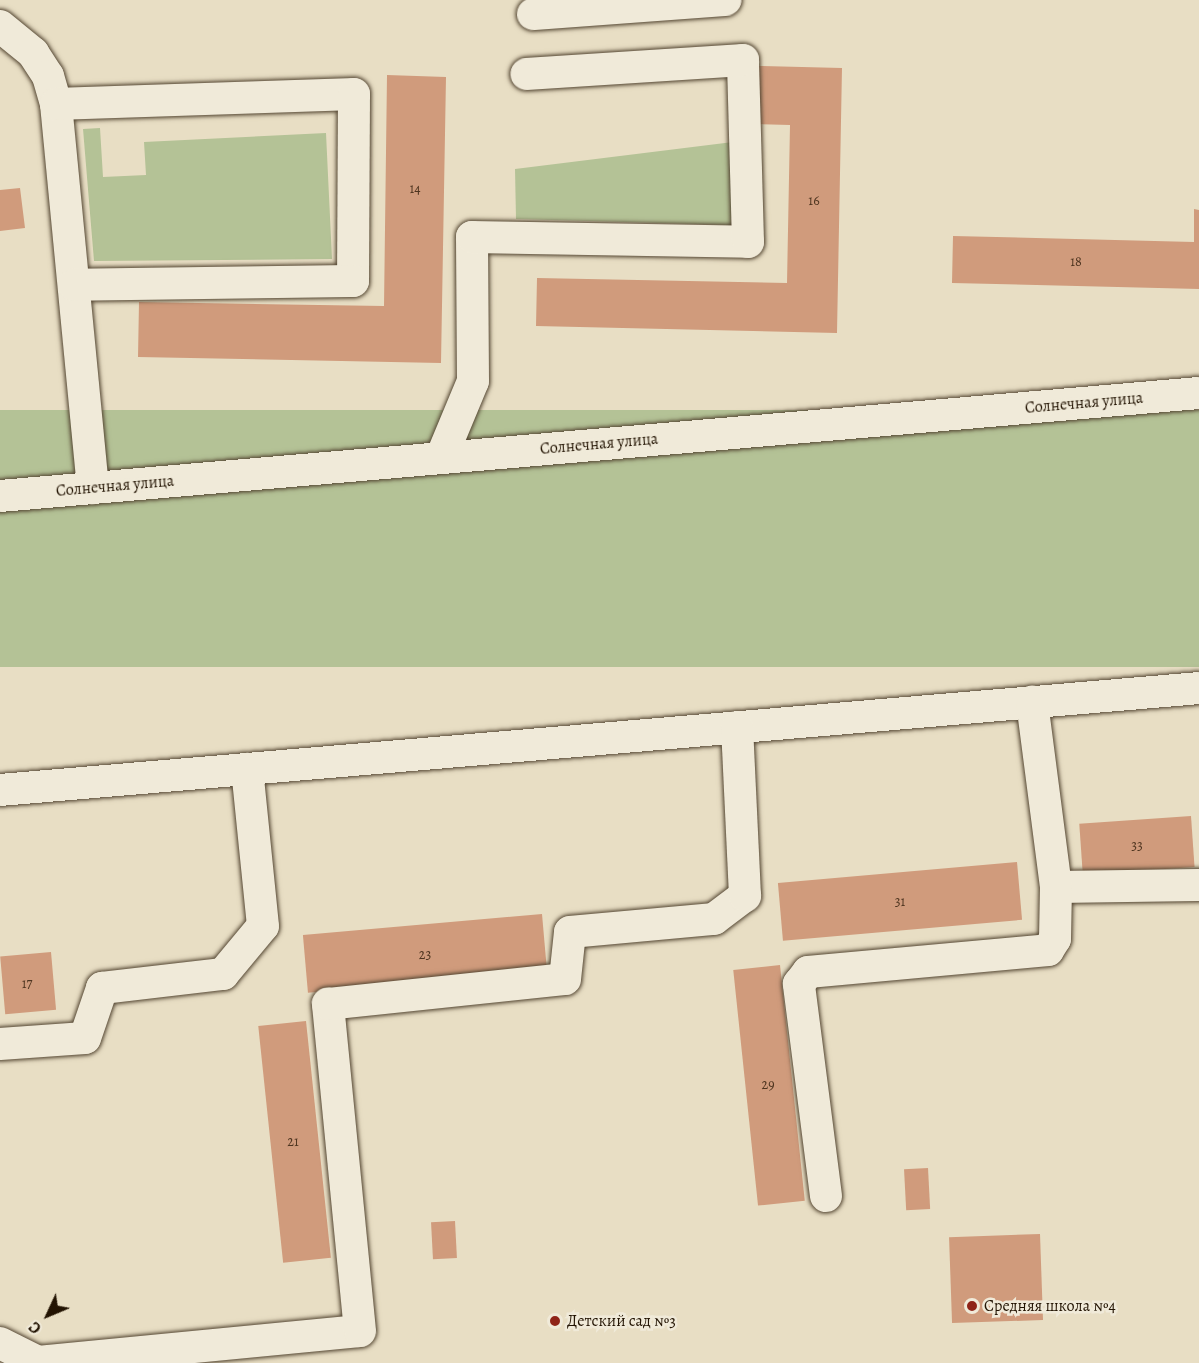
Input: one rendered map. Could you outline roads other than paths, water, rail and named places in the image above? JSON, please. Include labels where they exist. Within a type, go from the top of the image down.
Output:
[{"type":"street","points":[[533,14],[725,0]]},
{"type":"street","points":[[0,26],[33,53],[48,76],[56,104],[93,488]]},
{"type":"street","points":[[441,458],[473,381],[472,237],[747,242],[743,60],[525,74]]},
{"type":"street","points":[[56,104],[354,94],[352,281],[74,285]]},
{"type":"street","name":"Солнечная улица","points":[[0,496],[1199,393]]},
{"type":"street","points":[[0,790],[1199,688]]},
{"type":"street","points":[[826,1196],[799,984],[808,972],[1048,950],[1055,939],[1056,887],[1032,702]]},
{"type":"street","points":[[0,1342],[38,1362],[360,1331],[328,1004],[565,978],[570,932],[714,919],[746,896],[737,728]]},
{"type":"street","points":[[0,1044],[85,1038],[102,988],[223,974],[263,926],[248,769]]},
{"type":"street","points":[[1056,887],[1199,885]]},
{"type":"place","name":"Средняя школа №4","points":[[972,1306]]},
{"type":"place","name":"Детский сад №3","points":[[555,1321]]}]
